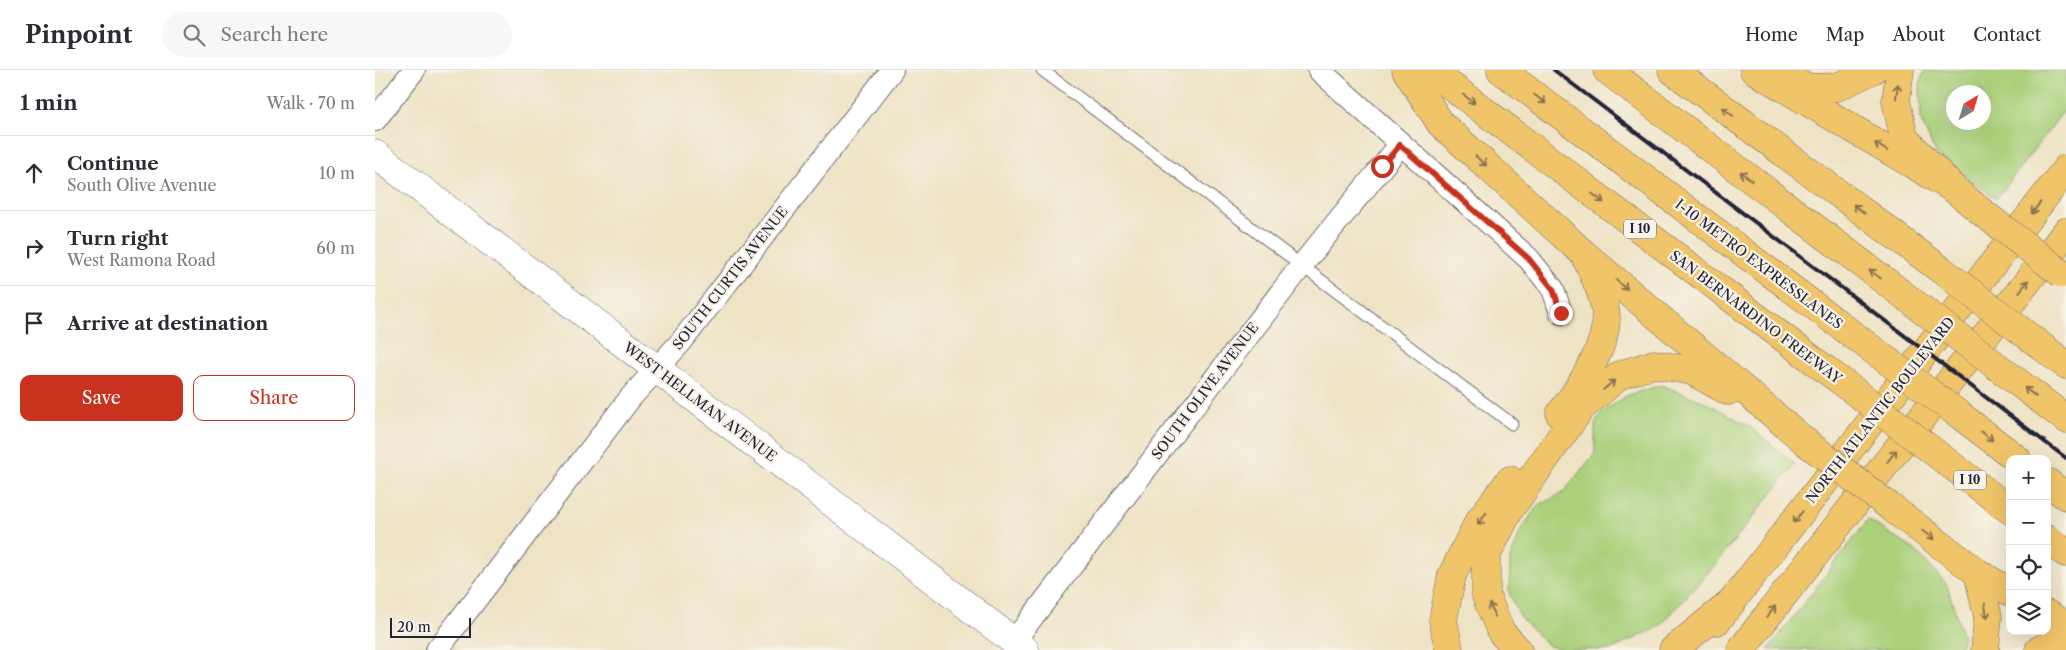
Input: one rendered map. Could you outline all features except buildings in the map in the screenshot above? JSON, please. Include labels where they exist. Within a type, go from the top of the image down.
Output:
[{"type":"main road","points":[[1406,70],[1441,124],[1585,254],[1807,443],[1979,573],[2007,590]]},
{"type":"main road","name":"SAN BERNARDINO FREEWAY","points":[[1430,70],[2006,507]]},
{"type":"main road","name":"I-10 METRO EXPRESSLANES","points":[[1501,70],[2012,455]]},
{"type":"main road","points":[[1607,70],[2066,419]]},
{"type":"main road","points":[[1672,70],[2066,365]]},
{"type":"main road","points":[[1755,70],[1811,88],[1837,87],[1873,70]]},
{"type":"main road","points":[[1755,70],[1954,189]]},
{"type":"main road","points":[[1900,70],[1896,101],[1904,138],[1954,189],[2064,275]]},
{"type":"main road","name":"NORTH ATLANTIC BOULEVARD","points":[[1695,650],[2066,169]]},
{"type":"main road","points":[[1741,650],[2066,232]]},
{"type":"main road","points":[[1449,650],[1443,620],[1452,575],[1479,521],[1575,393],[1599,350],[1606,317],[1598,286],[1585,254]]},
{"type":"main road","points":[[1518,650],[1501,632],[1486,596],[1486,556],[1510,509],[1581,408],[1621,375],[1654,364],[1692,371],[1780,419]]},
{"type":"main road","points":[[2051,485],[2066,496]]},
{"type":"main road","points":[[2051,542],[2066,553]]},
{"type":"main road","points":[[1979,573],[1988,617],[1985,650]]},
{"type":"main road","points":[[1673,650],[1732,602]]},
{"type":"main road","points":[[2051,617],[2066,626]]},
{"type":"main road","points":[[2039,650],[2047,646],[2066,645]]},
{"type":"street","points":[[375,120],[414,70]]},
{"type":"street","name":"SOUTH CURTIS AVENUE","points":[[437,650],[629,399],[682,341],[892,70]]},
{"type":"street","points":[[1319,70],[1400,145],[1529,259],[1553,289],[1561,313]]},
{"type":"street","name":"SOUTH OLIVE AVENUE","points":[[1019,645],[1302,265],[1400,145]]},
{"type":"street","name":"WEST HELLMAN AVENUE","points":[[375,154],[1019,645]]},
{"type":"lane","points":[[1042,70],[1512,424]]},
{"type":"green space","points":[[1925,70],[2066,70],[2066,108],[1996,199],[1936,154],[1921,121],[1920,83]]},
{"type":"green space","points":[[1661,385],[1705,402],[1749,426],[1795,464],[1714,566],[1659,627],[1610,650],[1562,650],[1547,645],[1520,617],[1509,593],[1510,559],[1521,530],[1537,506],[1563,493],[1595,453],[1595,424],[1602,412],[1628,395]]},
{"type":"green space","points":[[1868,520],[1915,550],[1947,585],[1963,637],[1959,650],[1768,650]]},
{"type":"railway","points":[[1554,70],[2066,458]]},
{"type":"route","points":[[1382,166],[1400,145],[1529,259],[1553,289],[1561,313]]}]
